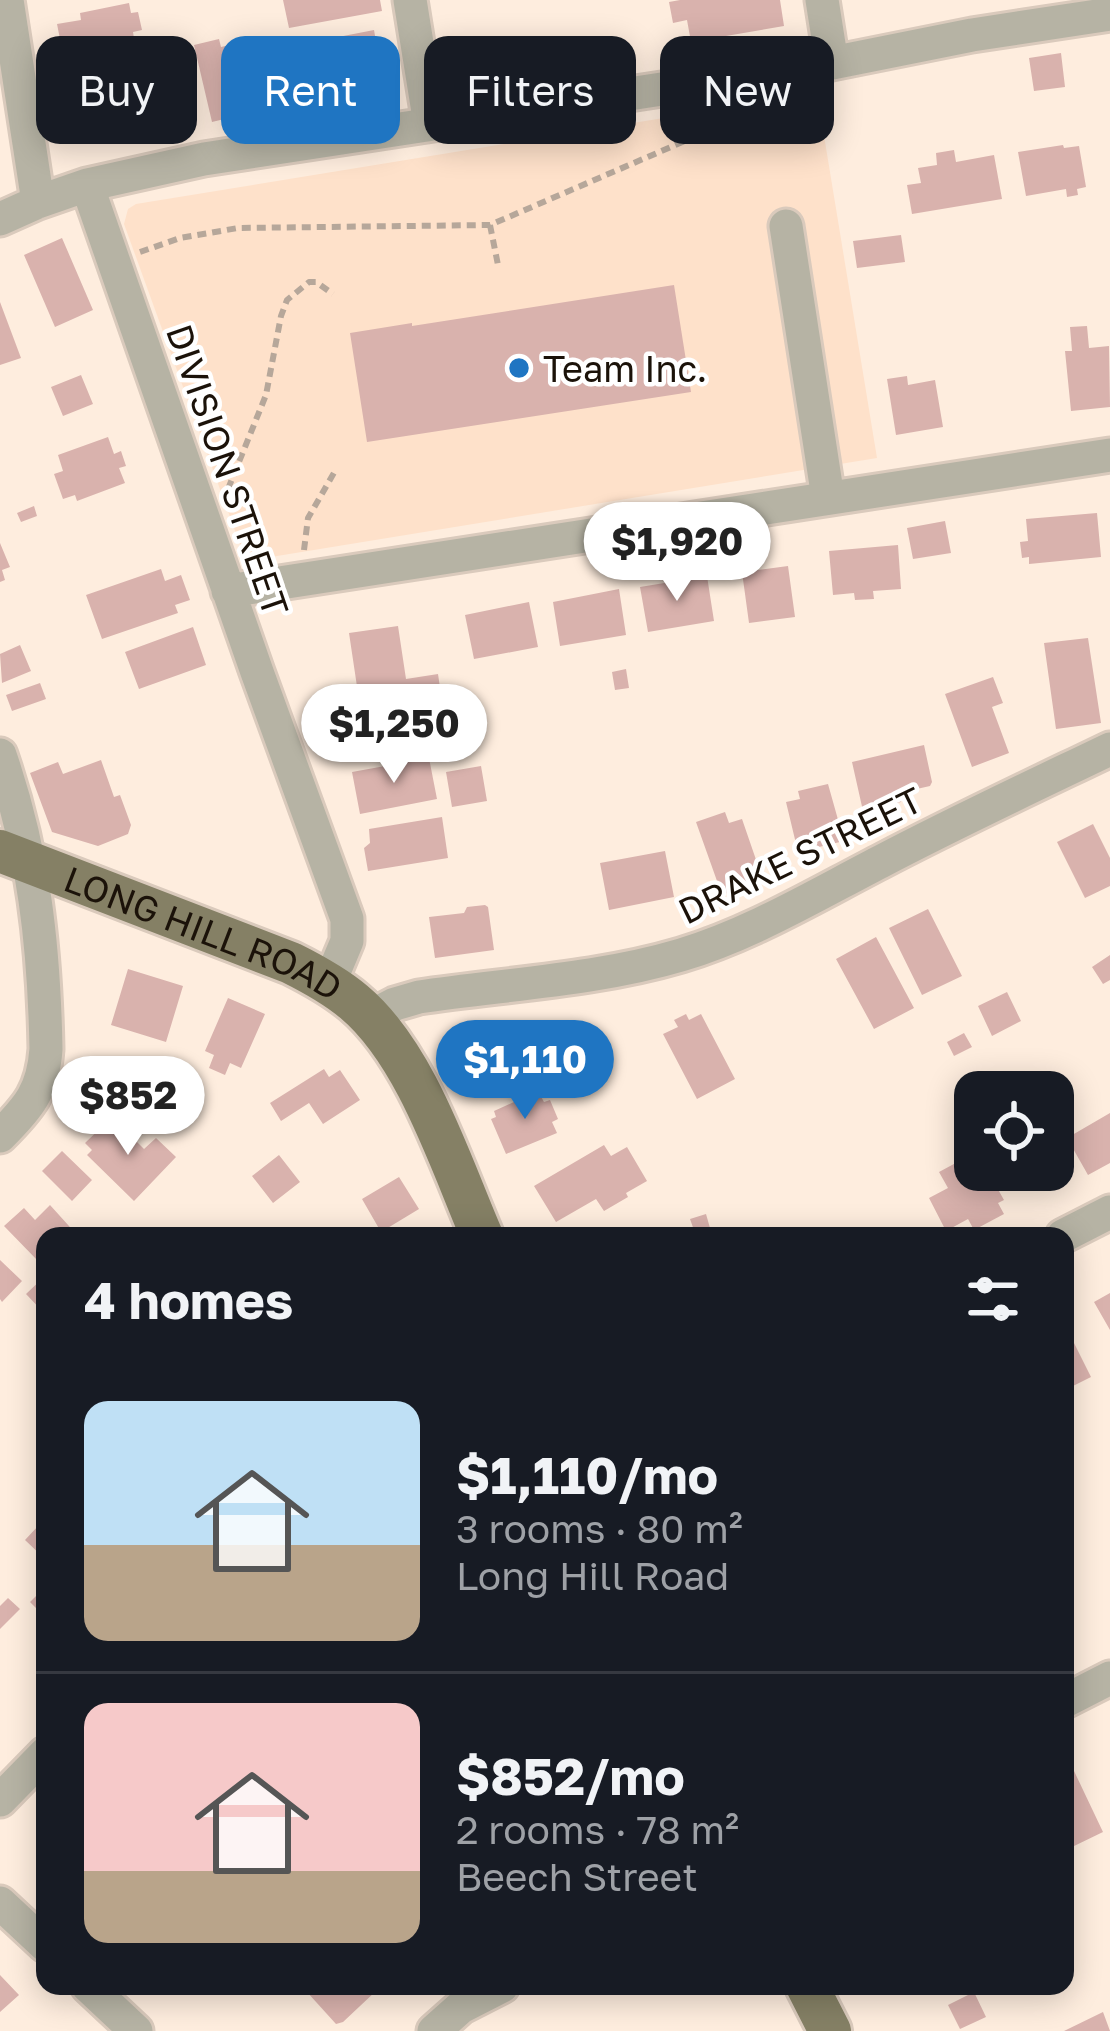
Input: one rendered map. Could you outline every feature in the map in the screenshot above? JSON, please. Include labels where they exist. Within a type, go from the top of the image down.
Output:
[{"type":"main road","name":"LONG HILL ROAD","points":[[15,856],[291,963],[329,983],[370,1016],[410,1070],[478,1227]]},
{"type":"main road","points":[[812,1995],[830,2031]]},
{"type":"street","points":[[7,0],[38,202]]},
{"type":"street","points":[[410,0],[424,87]]},
{"type":"street","points":[[823,0],[828,36]]},
{"type":"street","points":[[834,63],[1110,14]]},
{"type":"street","points":[[0,219],[87,184],[204,159],[424,125]]},
{"type":"street","name":"DIVISION STREET","points":[[87,184],[347,920],[345,951],[329,983]]},
{"type":"street","points":[[786,226],[828,498]]},
{"type":"street","points":[[228,591],[1110,454]]},
{"type":"street","name":"DRAKE STREET","points":[[370,1016],[419,997],[568,977],[698,950],[1110,749]]},
{"type":"street","points":[[0,755],[22,824],[15,856],[42,945],[45,1003],[45,1068],[34,1099],[0,1136]]},
{"type":"street","points":[[1074,1230],[1110,1212]]},
{"type":"street","points":[[1074,1696],[1110,1678]]},
{"type":"street","points":[[0,1800],[36,1763]]},
{"type":"street","points":[[0,1903],[36,1937]]},
{"type":"street","points":[[98,1995],[136,2031]]},
{"type":"street","points":[[434,2031],[461,2007],[484,1995]]},
{"type":"path","points":[[115,263],[180,238],[238,228],[490,225],[678,144]]},
{"type":"path","points":[[490,225],[498,265]]},
{"type":"path","points":[[226,493],[266,395],[287,300],[309,282],[333,294]]},
{"type":"path","points":[[308,578],[304,548],[308,518],[335,471]]},
{"type":"shaded area","name":"Team Inc.","points":[[660,119],[660,144],[825,144],[877,458],[246,561],[124,224],[128,209],[504,144],[636,144],[636,123]]},
{"type":"building","points":[[283,0],[380,0],[382,11],[289,28]]},
{"type":"building","points":[[780,0],[784,26],[726,36],[690,36],[687,20],[673,23],[669,2]]},
{"type":"building","points":[[129,3],[131,13],[138,12],[142,30],[133,32],[134,36],[59,36],[57,24],[81,20],[80,13]]},
{"type":"building","points":[[374,30],[375,36],[343,36]]},
{"type":"building","points":[[219,39],[221,120],[212,122],[197,44]]},
{"type":"building","points":[[1061,53],[1065,87],[1034,91],[1029,58]]},
{"type":"building","points":[[1079,146],[1086,187],[1067,197],[1066,189],[1026,196],[1018,152]]},
{"type":"building","points":[[954,150],[956,162],[994,155],[1002,199],[912,214],[907,185],[921,183],[918,168],[937,165],[936,153]]},
{"type":"building","points":[[901,235],[905,262],[857,268],[853,241]]},
{"type":"building","points":[[62,238],[93,310],[55,327],[24,255]]},
{"type":"building","points":[[674,285],[691,392],[367,442],[350,333]]},
{"type":"building","points":[[0,302],[21,358],[0,365]]},
{"type":"building","points":[[1087,326],[1089,348],[1109,346],[1110,407],[1071,411],[1065,351],[1072,351],[1070,327]]},
{"type":"building","points":[[81,375],[93,404],[63,416],[51,387]]},
{"type":"building","points":[[907,376],[908,385],[935,380],[943,427],[896,435],[887,379]]},
{"type":"building","points":[[108,437],[114,454],[121,451],[126,466],[119,468],[125,483],[77,501],[75,495],[63,499],[54,474],[63,471],[58,455]]},
{"type":"building","points":[[34,506],[37,516],[21,522],[17,513]]},
{"type":"building","points":[[1097,513],[1101,557],[1029,564],[1029,557],[1022,558],[1020,542],[1028,541],[1026,519]]},
{"type":"building","points":[[945,521],[951,553],[913,559],[907,528]]},
{"type":"building","points":[[0,543],[10,567],[2,570],[5,580],[0,582]]},
{"type":"building","points":[[898,545],[901,589],[873,591],[874,599],[855,600],[854,593],[833,595],[829,551]]},
{"type":"building","points":[[788,566],[795,617],[749,623],[742,572]]},
{"type":"building","points":[[161,569],[165,581],[181,575],[190,600],[175,605],[178,613],[102,639],[86,595]]},
{"type":"building","points":[[707,576],[714,621],[648,632],[640,587]]},
{"type":"building","points":[[619,589],[626,635],[560,646],[553,602]]},
{"type":"building","points":[[529,602],[538,647],[474,659],[465,615]]},
{"type":"building","points":[[398,626],[406,679],[438,674],[443,708],[362,720],[349,633]]},
{"type":"building","points":[[193,627],[206,665],[139,689],[125,652]]},
{"type":"building","points":[[1088,638],[1101,723],[1056,729],[1044,643]]},
{"type":"building","points":[[20,645],[31,671],[2,683],[0,654]]},
{"type":"building","points":[[626,669],[629,688],[615,690],[612,672]]},
{"type":"building","points":[[993,677],[1003,703],[992,707],[1009,753],[972,767],[945,694]]},
{"type":"building","points":[[40,683],[46,699],[12,711],[6,695]]},
{"type":"building","points":[[924,745],[930,786],[899,793],[901,802],[863,811],[852,762]]},
{"type":"building","points":[[429,758],[437,799],[360,814],[352,772]]},
{"type":"building","points":[[101,760],[114,797],[120,795],[131,825],[128,834],[98,846],[52,832],[30,773],[58,762],[63,774]]},
{"type":"building","points":[[481,766],[487,801],[452,807],[446,772]]},
{"type":"building","points":[[828,784],[844,841],[798,852],[786,802],[800,799],[798,791]]},
{"type":"building","points":[[725,812],[729,823],[742,819],[763,880],[722,895],[696,822]]},
{"type":"building","points":[[442,817],[448,858],[368,871],[364,848],[370,843],[369,829]]},
{"type":"building","points":[[1093,824],[1110,858],[1110,886],[1085,898],[1057,842]]},
{"type":"building","points":[[665,851],[674,897],[609,910],[600,863]]},
{"type":"building","points":[[485,905],[494,950],[435,958],[429,917]]},
{"type":"building","points":[[928,909],[962,976],[922,995],[889,928]]},
{"type":"building","points":[[876,937],[914,1008],[874,1029],[836,959]]},
{"type":"building","points":[[1110,955],[1110,980],[1103,984],[1092,967]]},
{"type":"building","points":[[128,969],[183,986],[166,1042],[111,1025]]},
{"type":"building","points":[[1007,992],[1021,1021],[992,1036],[978,1006]]},
{"type":"building","points":[[228,998],[265,1014],[241,1068],[230,1063],[225,1075],[209,1068],[214,1055],[205,1051]]},
{"type":"building","points":[[686,1014],[689,1020],[701,1014],[735,1079],[697,1099],[663,1034],[678,1027],[674,1020]]},
{"type":"building","points":[[533,1023],[552,1059],[484,1096],[464,1060]]},
{"type":"building","points":[[964,1033],[972,1047],[954,1056],[947,1042]]},
{"type":"building","points":[[324,1069],[329,1077],[340,1070],[360,1100],[323,1124],[309,1103],[281,1121],[270,1103]]},
{"type":"building","points":[[538,1091],[544,1102],[550,1100],[558,1119],[552,1122],[557,1133],[506,1154],[491,1119],[496,1117],[494,1111]]},
{"type":"building","points":[[1110,1113],[1110,1163],[1088,1175],[1074,1150],[1074,1134]]},
{"type":"building","points":[[112,1117],[144,1149],[156,1138],[176,1157],[134,1201],[87,1155],[92,1150],[85,1143]]},
{"type":"building","points":[[604,1145],[611,1156],[627,1147],[647,1181],[604,1211],[596,1199],[556,1222],[534,1186]]},
{"type":"building","points":[[62,1151],[92,1180],[72,1201],[42,1171]]},
{"type":"building","points":[[279,1155],[300,1182],[273,1203],[252,1176]]},
{"type":"building","points":[[954,1164],[954,1191],[999,1191],[1004,1214],[980,1227],[972,1227],[968,1219],[944,1227],[929,1198],[948,1188],[939,1172]]},
{"type":"building","points":[[399,1177],[419,1209],[389,1227],[378,1227],[362,1199]]},
{"type":"building","points":[[50,1205],[70,1227],[36,1227],[36,1259],[4,1226],[24,1208],[35,1220]]},
{"type":"building","points":[[706,1214],[710,1227],[693,1227],[690,1219]]},
{"type":"building","points":[[0,1260],[22,1281],[2,1302],[0,1299]]},
{"type":"building","points":[[36,1285],[36,1305],[26,1294]]},
{"type":"building","points":[[1110,1293],[1110,1330],[1094,1302]]},
{"type":"building","points":[[1074,1343],[1091,1377],[1074,1386]]},
{"type":"building","points":[[36,1528],[36,1550],[25,1540]]},
{"type":"building","points":[[8,1598],[20,1609],[0,1629],[0,1606]]},
{"type":"building","points":[[1074,1771],[1103,1832],[1074,1846]]},
{"type":"building","points":[[0,1975],[19,1995],[0,2012]]},
{"type":"building","points":[[310,1995],[372,1995],[343,2022],[336,2024]]},
{"type":"building","points":[[975,1995],[986,2017],[960,2029],[948,2005]]},
{"type":"building","points":[[1103,2012],[1110,2031],[1064,2031]]},
{"type":"place","name":"Team Inc.","points":[[519,368]]}]
